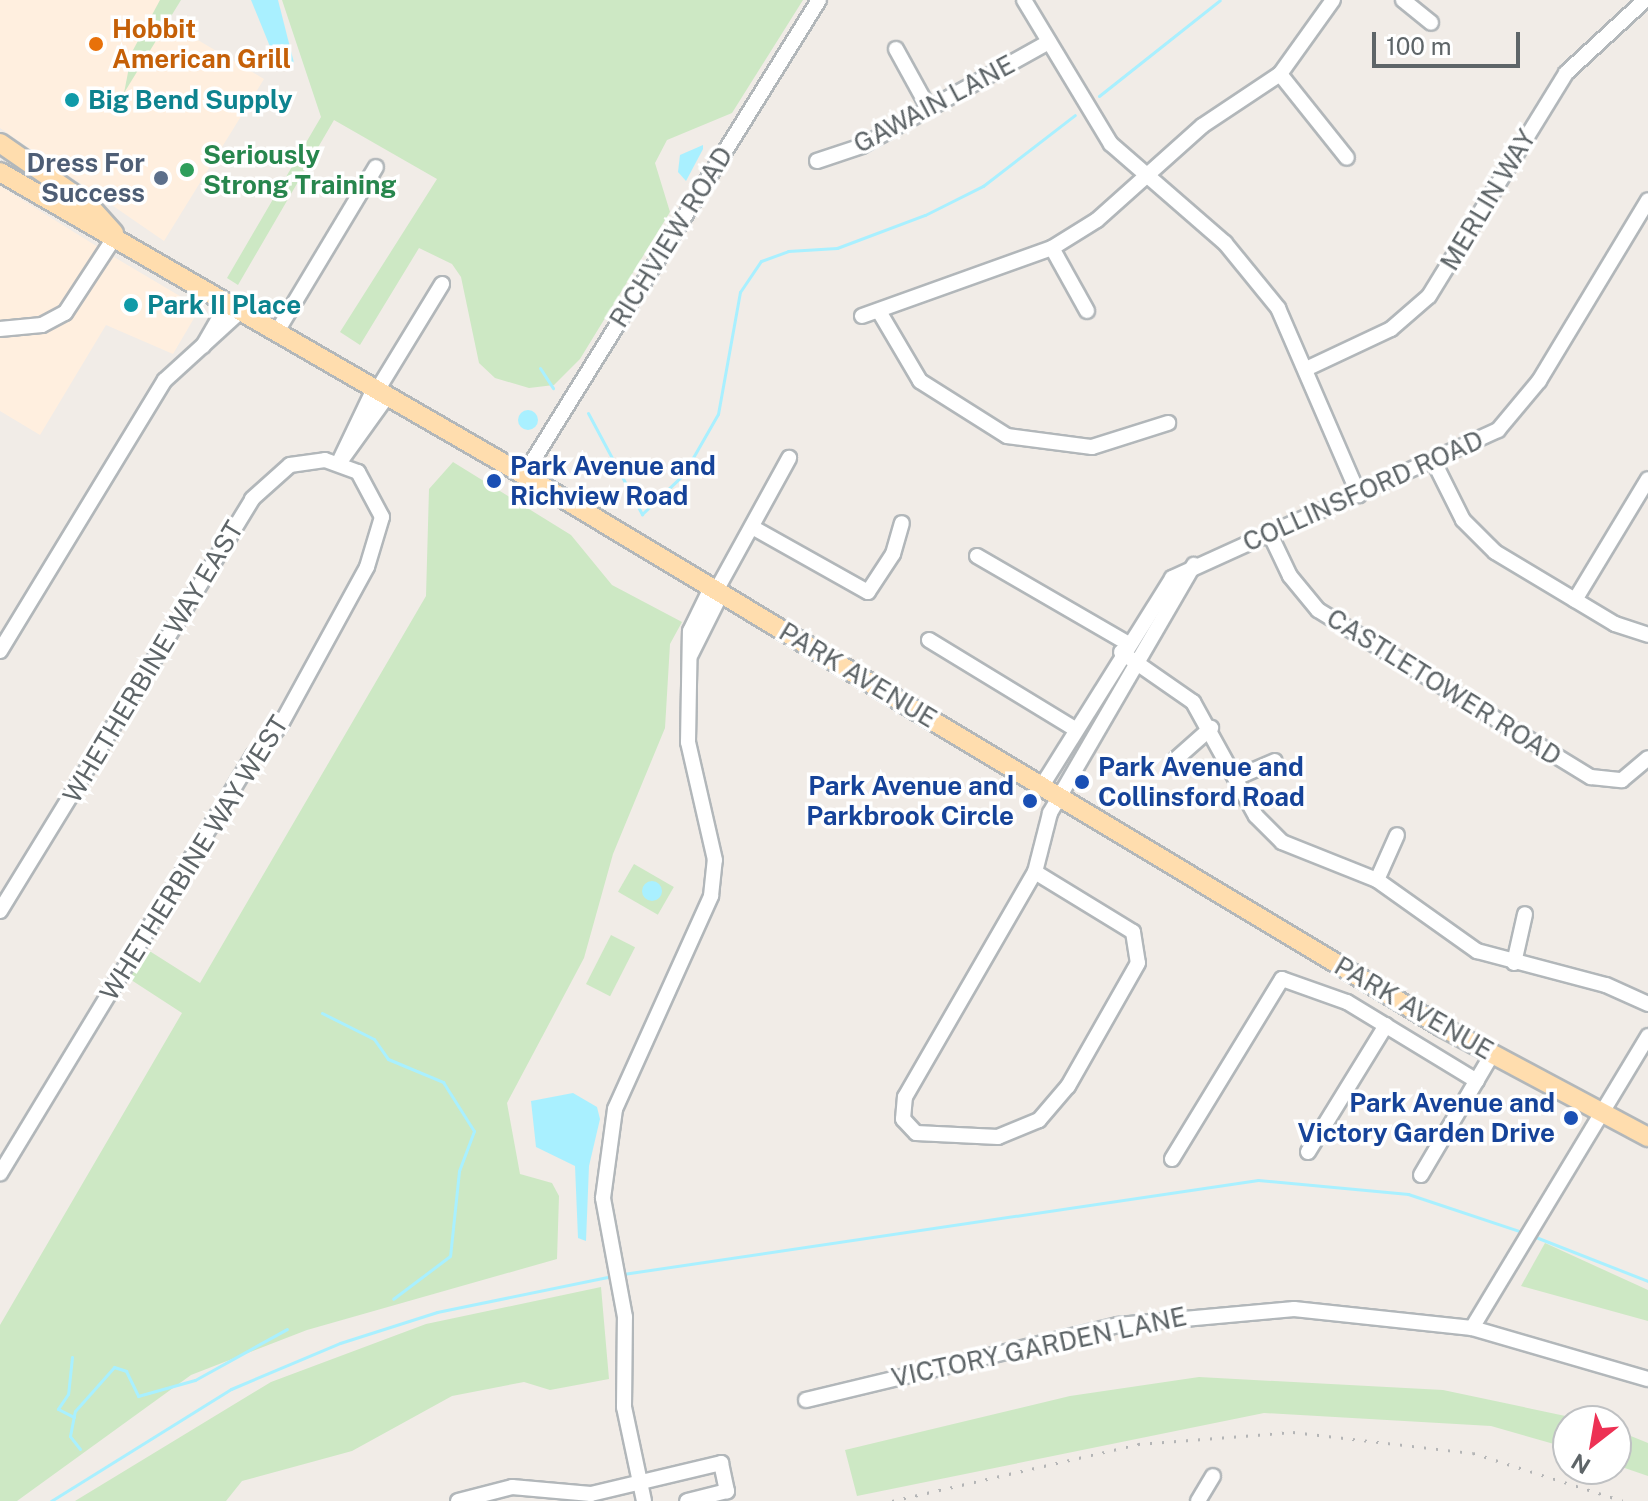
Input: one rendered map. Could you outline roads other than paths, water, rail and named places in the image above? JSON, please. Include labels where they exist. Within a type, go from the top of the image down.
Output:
[{"type":"main road","name":"PARK AVENUE","points":[[0,143],[57,185],[116,235]]},
{"type":"main road","name":"PARK AVENUE","points":[[0,172],[60,210],[116,235],[236,305],[1493,1053],[1648,1137]]},
{"type":"main road","points":[[57,185],[60,210]]},
{"type":"street","name":"RICHVIEW ROAD","points":[[524,475],[819,0]]},
{"type":"street","points":[[1024,0],[1111,144],[1260,282],[1306,369],[1359,495]]},
{"type":"street","points":[[862,316],[880,313],[1052,248],[1202,126],[1280,74],[1333,0]]},
{"type":"street","points":[[1403,0],[1431,23]]},
{"type":"street","name":"MERLIN WAY","points":[[1306,369],[1391,329],[1429,296],[1566,73],[1645,0]]},
{"type":"street","name":"GAWAIN LANE","points":[[817,161],[929,109],[1049,42]]},
{"type":"street","points":[[896,49],[929,109]]},
{"type":"street","points":[[1280,74],[1347,158]]},
{"type":"street","points":[[278,330],[376,167]]},
{"type":"street","name":"COLLINSFORD ROAD","points":[[1043,784],[1153,599],[1194,564],[1434,462],[1498,430],[1519,410],[1648,200]]},
{"type":"street","points":[[0,329],[42,325],[65,313],[116,235]]},
{"type":"street","points":[[1052,248],[1087,311]]},
{"type":"street","points":[[339,462],[442,284]]},
{"type":"street","points":[[0,651],[165,380],[201,349],[236,305]]},
{"type":"street","points":[[880,313],[920,381],[1007,436],[1092,447],[1168,423]]},
{"type":"street","points":[[644,1501],[624,1407],[627,1338],[603,1198],[615,1109],[640,1041],[698,939],[711,896],[713,853],[693,772],[689,658],[716,591],[789,458]]},
{"type":"street","name":"WHETHERBINE WAY EAST","points":[[0,911],[252,499],[279,469],[339,462]]},
{"type":"street","name":"WHETHERBINE WAY WEST","points":[[0,1173],[253,756],[280,726],[379,543],[382,517],[372,491],[339,462]]},
{"type":"street","points":[[1434,462],[1482,541],[1575,600],[1648,635]]},
{"type":"street","points":[[1575,600],[1648,479]]},
{"type":"street","points":[[752,527],[868,592],[893,554],[902,523]]},
{"type":"street","name":"CASTLETOWER ROAD","points":[[1269,532],[1290,576],[1318,610],[1591,777],[1622,780],[1648,758]]},
{"type":"street","points":[[977,556],[1124,648],[1138,662],[1183,691],[1211,728],[1256,816],[1282,842],[1377,880],[1451,938],[1514,963],[1591,980],[1648,1004]]},
{"type":"street","points":[[1035,872],[1133,932],[1138,963],[1068,1086],[1039,1120],[998,1137],[916,1133],[903,1119],[905,1097],[1035,872],[1061,795],[1194,564]]},
{"type":"street","points":[[929,640],[1075,729]]},
{"type":"street","points":[[1105,680],[1121,690]]},
{"type":"street","points":[[1176,759],[1211,728]]},
{"type":"street","points":[[1238,777],[1275,761]]},
{"type":"street","points":[[1377,880],[1397,835]]},
{"type":"street","points":[[1514,963],[1525,914]]},
{"type":"street","points":[[1172,1159],[1282,979],[1334,996],[1477,1081]]},
{"type":"street","points":[[1308,1152],[1386,1025]]},
{"type":"street","points":[[1472,1328],[1648,1036]]},
{"type":"street","points":[[1421,1175],[1493,1053]]},
{"type":"street","name":"VICTORY GARDEN LANE","points":[[806,1400],[989,1353],[1198,1313],[1294,1309],[1472,1328],[1648,1379]]},
{"type":"street","points":[[458,1501],[512,1487],[591,1494],[721,1463],[727,1491],[687,1501]]},
{"type":"street","points":[[1198,1501],[1213,1476]]},
{"type":"water","points":[[251,0],[278,0],[294,63],[271,49]]},
{"type":"water","points":[[703,145],[686,181],[678,172],[680,155]]},
{"type":"water","points":[[524,410],[532,410],[538,420],[532,430],[524,430],[518,424],[518,416]]},
{"type":"water","points":[[652,881],[659,884],[662,891],[659,898],[652,901],[645,898],[642,891],[645,884]]},
{"type":"water","points":[[573,1093],[597,1107],[600,1119],[589,1166],[586,1241],[578,1238],[575,1166],[536,1147],[531,1101]]},
{"type":"waterway","points":[[1099,96],[1220,0]]},
{"type":"waterway","points":[[642,514],[683,475],[718,414],[740,292],[761,261],[788,251],[837,248],[925,215],[983,186],[1075,115]]},
{"type":"waterway","points":[[540,368],[553,388]]},
{"type":"waterway","points":[[588,413],[642,514]]},
{"type":"waterway","points":[[322,1013],[374,1039],[388,1059],[443,1082],[474,1131],[459,1171],[450,1256],[393,1299]]},
{"type":"waterway","points":[[623,1274],[1258,1180],[1408,1194],[1525,1233]]},
{"type":"waterway","points":[[1533,1236],[1648,1281]]},
{"type":"waterway","points":[[51,1501],[231,1389],[340,1343],[437,1312],[612,1276]]},
{"type":"waterway","points":[[80,1449],[70,1436],[75,1411],[114,1367],[126,1371],[138,1396],[195,1380],[287,1329]]},
{"type":"waterway","points":[[72,1357],[68,1394],[58,1409],[74,1417]]},
{"type":"railway","points":[[892,1501],[1138,1444],[1293,1432],[1473,1453],[1623,1501]]},
{"type":"place","name":"Hobbit American Grill","points":[[96,44]]},
{"type":"place","name":"Big Bend Supply","points":[[72,100]]},
{"type":"place","name":"Seriously Strong Training","points":[[187,170]]},
{"type":"place","name":"Dress For Success","points":[[161,178]]},
{"type":"place","name":"Park II Place","points":[[131,305]]},
{"type":"place","name":"Park Avenue and Richview Road","points":[[494,481]]},
{"type":"place","name":"Park Avenue and Collinsford Road","points":[[1082,782]]},
{"type":"place","name":"Park Avenue and Parkbrook Circle","points":[[1030,801]]},
{"type":"place","name":"Park Avenue and Victory Garden Drive","points":[[1571,1118]]}]
